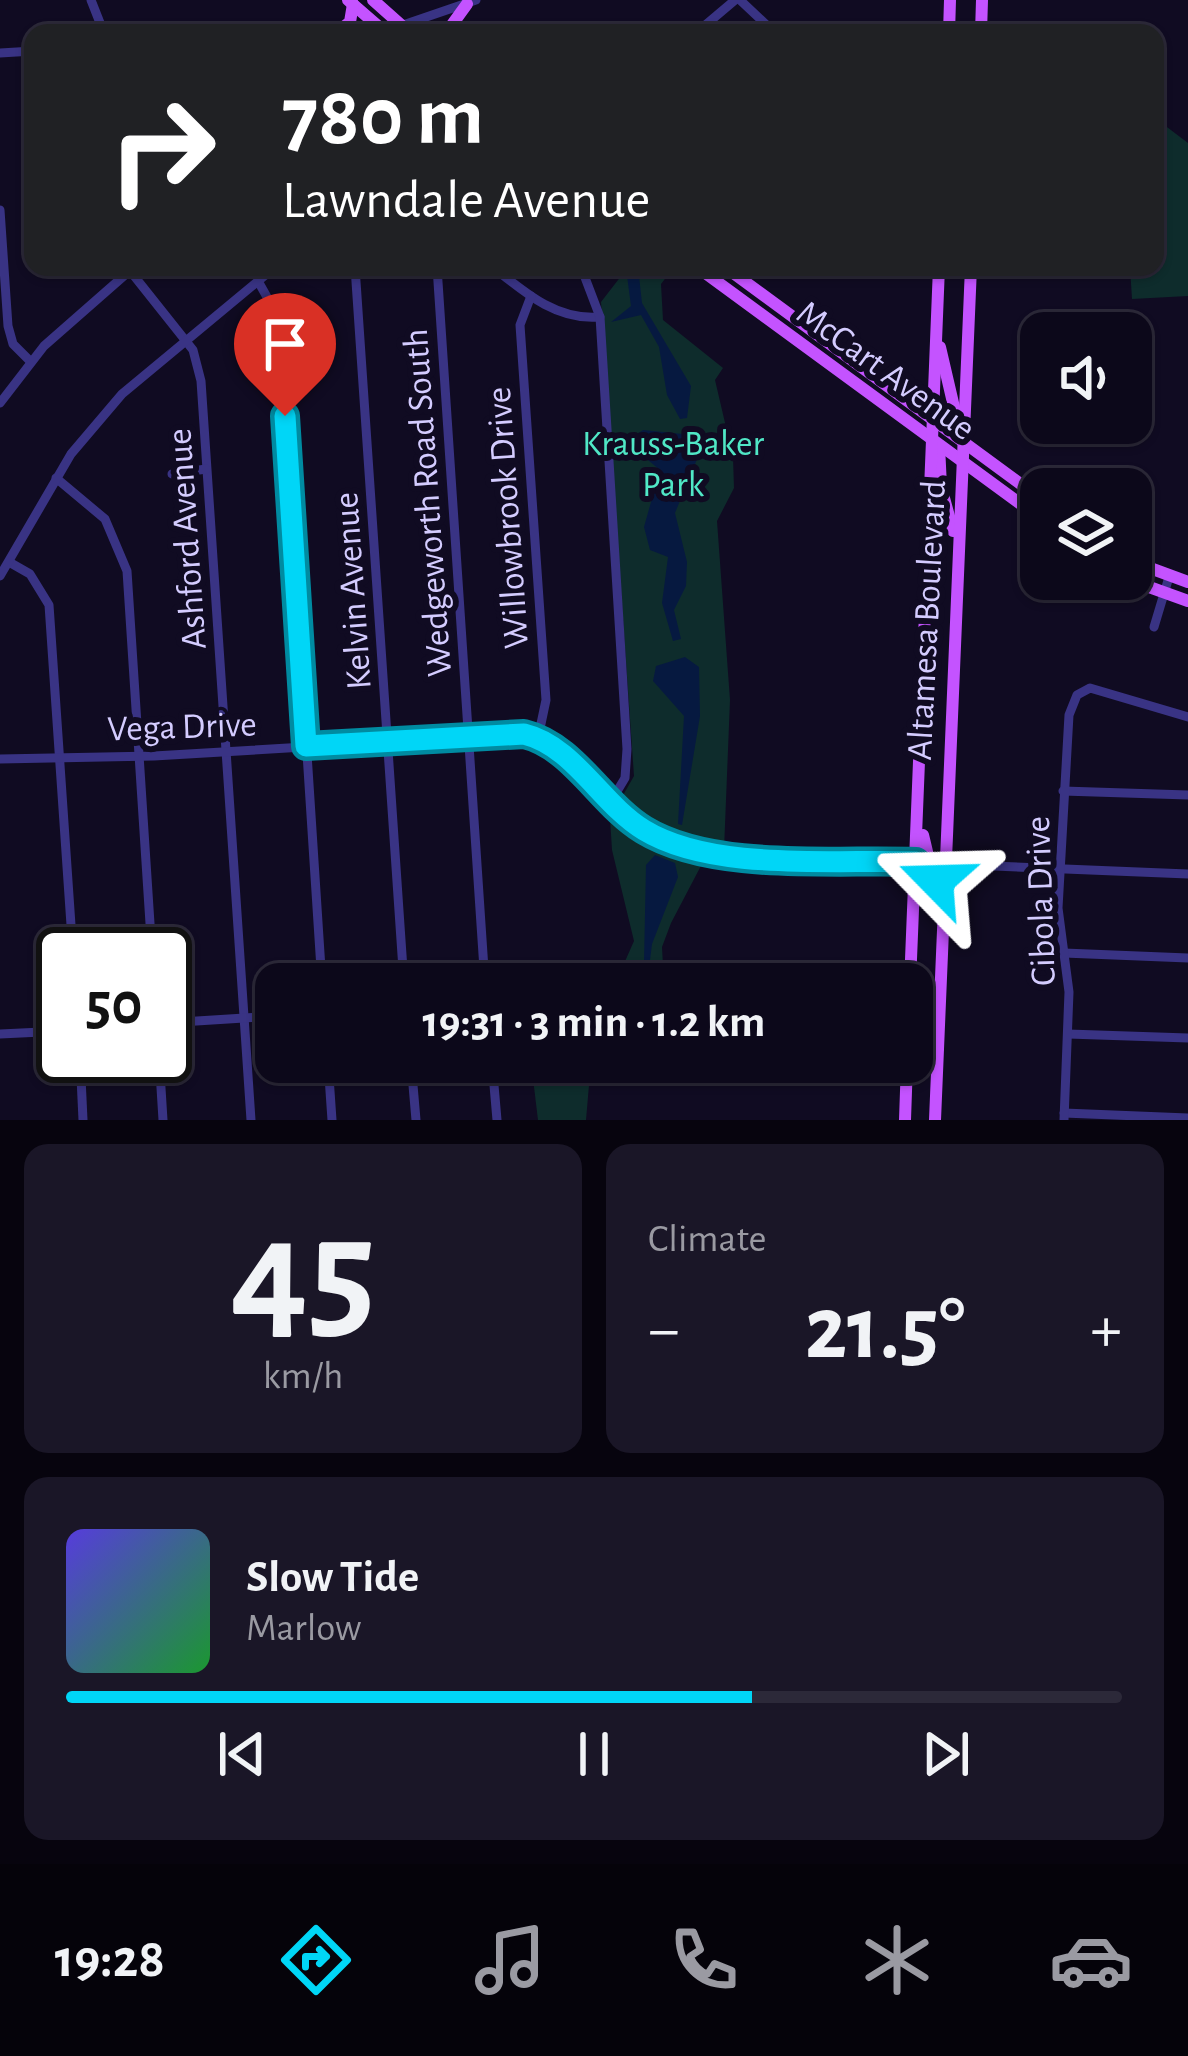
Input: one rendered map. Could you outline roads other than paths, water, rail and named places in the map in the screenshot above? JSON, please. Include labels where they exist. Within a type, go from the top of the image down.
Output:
[{"type":"main road","points":[[373,0],[400,24]]},
{"type":"main road","points":[[350,2],[376,24]]},
{"type":"main road","points":[[950,2],[982,3]]},
{"type":"main road","name":"McCart Avenue","points":[[709,276],[1020,503]]},
{"type":"main road","name":"McCart Avenue","points":[[737,276],[1020,484]]},
{"type":"main road","name":"Altamesa Boulevard","points":[[911,963],[936,440],[939,276]]},
{"type":"main road","name":"Altamesa Boulevard","points":[[934,1120],[971,276]]},
{"type":"main road","points":[[730,292],[742,280]]},
{"type":"main road","points":[[937,315],[969,315]]},
{"type":"main road","points":[[937,334],[960,440]]},
{"type":"main road","points":[[826,363],[838,350]]},
{"type":"main road","points":[[936,440],[940,487],[957,545]]},
{"type":"main road","points":[[960,490],[968,479],[983,476]]},
{"type":"main road","points":[[1152,570],[1188,582]]},
{"type":"main road","points":[[1152,589],[1188,601]]},
{"type":"main road","points":[[926,598],[955,601]]},
{"type":"main road","points":[[920,723],[950,724]]},
{"type":"main road","points":[[917,806],[923,814],[925,851],[944,864]]},
{"type":"main road","points":[[916,862],[936,881],[942,928]]},
{"type":"main road","points":[[933,1048],[938,1048]]},
{"type":"main road","points":[[905,1120],[906,1083]]},
{"type":"street","points":[[707,24],[737,0],[765,24]]},
{"type":"street","points":[[418,24],[471,2]]},
{"type":"street","points":[[0,210],[10,337],[31,362]]},
{"type":"street","points":[[0,403],[31,362],[122,276]]},
{"type":"street","name":"Ashford Avenue","points":[[136,276],[197,356],[201,381],[251,1120]]},
{"type":"street","points":[[0,576],[56,478],[122,394],[264,276]]},
{"type":"street","name":"Kelvin Avenue","points":[[356,276],[403,963]]},
{"type":"street","name":"Wedgeworth Road South","points":[[438,276],[484,963]]},
{"type":"street","points":[[505,276],[571,317],[600,316]]},
{"type":"street","points":[[584,276],[600,316],[627,749],[625,778],[610,802]]},
{"type":"street","points":[[258,281],[275,315],[280,339],[321,963]]},
{"type":"street","name":"Willowbrook Drive","points":[[531,296],[520,325],[546,700],[538,738]]},
{"type":"street","points":[[172,474],[206,469]]},
{"type":"street","points":[[56,478],[98,510],[124,558],[150,927]]},
{"type":"street","points":[[9,562],[30,574],[47,597],[72,927]]},
{"type":"street","points":[[1154,627],[1168,577]]},
{"type":"street","name":"Cibola Drive","points":[[1064,1116],[1068,1034],[1060,869],[1069,715],[1077,695],[1087,688],[1188,717]]},
{"type":"street","name":"Vega Drive","points":[[0,759],[140,757],[469,736],[538,738]]},
{"type":"street","points":[[538,738],[647,832],[692,850],[1188,874]]},
{"type":"street","points":[[1063,791],[1188,795]]},
{"type":"street","points":[[1064,953],[1188,958]]},
{"type":"street","points":[[192,1021],[255,1017]]},
{"type":"street","points":[[0,1034],[36,1032]]},
{"type":"street","points":[[1068,1034],[1188,1038]]},
{"type":"street","points":[[81,1083],[83,1120]]},
{"type":"street","points":[[161,1083],[163,1120]]},
{"type":"street","points":[[329,1083],[332,1120]]},
{"type":"street","points":[[413,1083],[416,1120]]},
{"type":"street","points":[[494,1083],[497,1120]]},
{"type":"street","points":[[1064,1116],[1188,1118]]},
{"type":"water","points":[[627,276],[639,276],[642,303],[691,386],[687,418],[680,419],[667,395],[659,347],[641,315],[611,322],[631,306]]},
{"type":"water","points":[[643,430],[692,435],[702,447],[675,513],[687,562],[686,586],[674,610],[681,639],[673,641],[662,603],[668,557],[650,550],[644,527],[660,470],[632,447],[634,436]]},
{"type":"water","points":[[685,657],[699,667],[700,716],[682,825],[678,824],[684,716],[653,681],[656,666]]},
{"type":"water","points":[[655,855],[675,863],[678,877],[652,944],[650,963],[644,963],[646,865]]},
{"type":"park label","name":"Krauss-Baker Park","points":[[673,462]]}]
